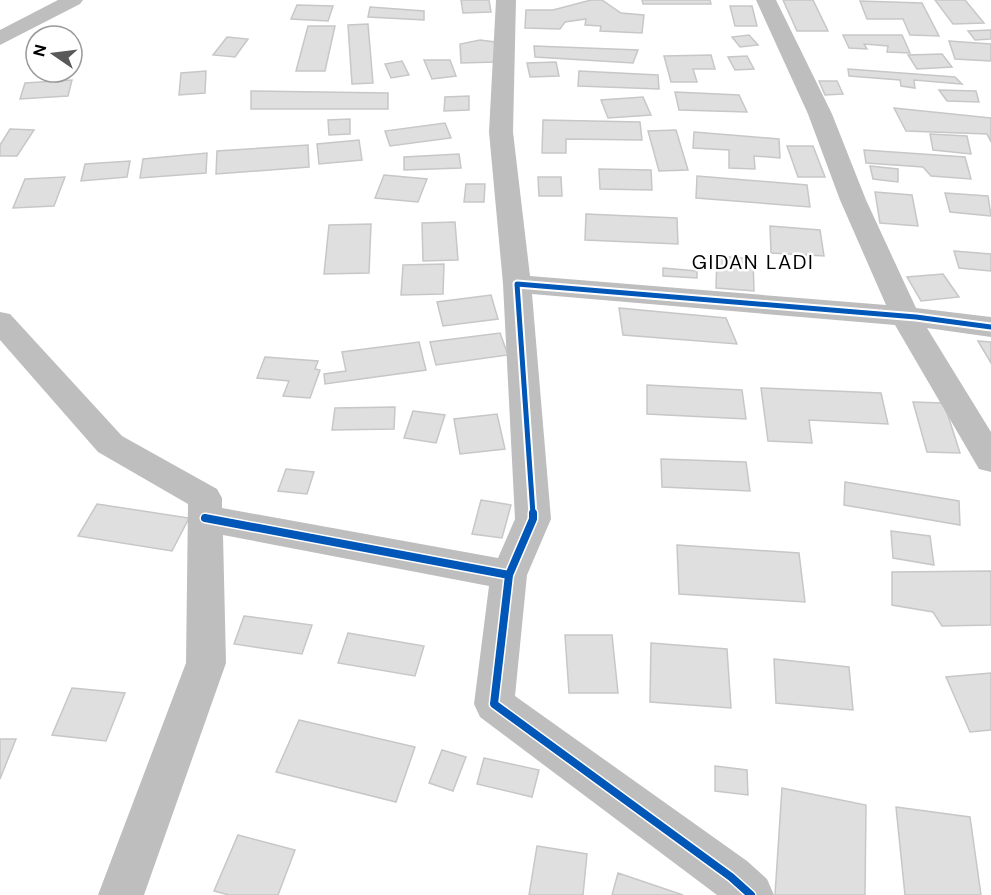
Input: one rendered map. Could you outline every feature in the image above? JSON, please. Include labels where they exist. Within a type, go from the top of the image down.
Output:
[{"type":"street","points":[[0,39],[73,0]]},
{"type":"street","points":[[506,0],[501,132],[517,284],[533,519],[509,575],[494,704],[731,877],[751,895]]},
{"type":"street","points":[[766,0],[820,114],[853,200],[905,316],[991,460]]},
{"type":"street","points":[[517,284],[905,316],[991,327]]},
{"type":"street","points":[[0,321],[110,444],[205,498],[206,663],[121,895]]},
{"type":"street","points":[[205,518],[509,575]]},
{"type":"building","points":[[461,0],[489,0],[491,12],[463,13]]},
{"type":"building","points":[[591,0],[602,0],[621,13],[644,15],[642,33],[600,31],[601,26],[585,25],[586,19],[565,22],[560,29],[525,28],[526,10],[553,10]]},
{"type":"building","points":[[642,0],[710,0],[711,4],[643,4]]},
{"type":"building","points":[[783,0],[813,0],[828,31],[797,31]]},
{"type":"building","points":[[935,0],[965,0],[984,23],[953,24]]},
{"type":"building","points":[[860,1],[922,3],[939,36],[910,35],[903,19],[867,19]]},
{"type":"building","points":[[297,5],[333,6],[328,21],[291,19]]},
{"type":"building","points":[[730,6],[752,6],[757,26],[735,26]]},
{"type":"building","points":[[370,7],[424,11],[424,20],[368,17]]},
{"type":"building","points":[[368,24],[373,83],[352,84],[348,25]]},
{"type":"building","points":[[308,26],[335,26],[325,71],[296,71]]},
{"type":"building","points":[[991,30],[991,39],[975,40],[968,31]]},
{"type":"building","points":[[749,35],[758,45],[740,47],[732,37]]},
{"type":"building","points":[[843,35],[902,35],[910,53],[887,52],[888,46],[864,44],[867,49],[849,48]]},
{"type":"building","points":[[227,37],[248,39],[235,57],[213,55]]},
{"type":"building","points":[[480,40],[495,42],[496,62],[461,63],[460,44]]},
{"type":"building","points":[[949,41],[991,44],[991,61],[955,59]]},
{"type":"building","points":[[534,46],[638,50],[633,63],[535,57]]},
{"type":"building","points":[[942,54],[952,67],[917,69],[908,55]]},
{"type":"building","points":[[711,55],[715,69],[693,69],[697,82],[671,82],[664,56]]},
{"type":"building","points":[[747,56],[754,69],[735,70],[728,57]]},
{"type":"building","points":[[424,60],[450,60],[456,76],[432,79]]},
{"type":"building","points":[[402,61],[409,75],[391,78],[385,64]]},
{"type":"building","points":[[556,62],[559,76],[530,77],[527,63]]},
{"type":"building","points":[[848,69],[955,77],[962,84],[914,80],[915,88],[901,86],[900,80],[849,76]]},
{"type":"building","points":[[206,71],[205,93],[179,95],[181,73]]},
{"type":"building","points":[[579,71],[658,75],[659,89],[578,86]]},
{"type":"building","points":[[819,81],[837,81],[843,94],[825,95]]},
{"type":"building","points":[[25,84],[71,84],[68,96],[20,99]]},
{"type":"building","points":[[939,90],[976,91],[979,102],[947,101]]},
{"type":"building","points":[[251,91],[388,93],[388,109],[251,109]]},
{"type":"building","points":[[675,92],[739,95],[747,112],[679,110]]},
{"type":"building","points":[[469,96],[469,110],[444,111],[445,97]]},
{"type":"building","points":[[643,97],[651,115],[608,118],[601,100]]},
{"type":"building","points":[[894,108],[991,118],[991,142],[987,134],[906,131]]},
{"type":"building","points":[[350,119],[350,134],[329,135],[328,120]]},
{"type":"building","points":[[543,120],[640,122],[642,140],[566,139],[566,153],[542,153]]},
{"type":"building","points":[[445,123],[451,138],[390,146],[385,131]]},
{"type":"building","points":[[10,129],[34,130],[17,156],[0,156],[0,145]]},
{"type":"building","points":[[676,130],[688,170],[659,171],[648,131]]},
{"type":"building","points":[[694,132],[779,139],[780,158],[754,156],[755,169],[729,168],[729,150],[693,148]]},
{"type":"building","points":[[930,134],[967,136],[971,154],[933,150]]},
{"type":"building","points":[[359,140],[362,160],[319,164],[317,144]]},
{"type":"building","points":[[308,145],[309,167],[216,174],[217,151]]},
{"type":"building","points":[[787,146],[813,146],[825,177],[798,177]]},
{"type":"building","points":[[864,150],[965,157],[971,179],[931,176],[923,167],[866,163]]},
{"type":"building","points":[[207,153],[206,173],[140,178],[143,159]]},
{"type":"building","points":[[459,154],[461,168],[404,170],[404,157]]},
{"type":"building","points":[[130,161],[127,177],[81,181],[85,164]]},
{"type":"building","points":[[870,166],[898,169],[898,182],[873,179]]},
{"type":"building","points":[[599,169],[651,170],[652,190],[600,189]]},
{"type":"building","points":[[384,175],[427,179],[418,202],[375,198]]},
{"type":"building","points":[[697,176],[807,185],[810,207],[696,198]]},
{"type":"building","points":[[65,177],[54,206],[13,208],[25,179]]},
{"type":"building","points":[[538,177],[561,177],[562,196],[539,196]]},
{"type":"building","points":[[466,184],[485,184],[484,202],[464,202]]},
{"type":"building","points":[[875,192],[912,195],[918,226],[880,223]]},
{"type":"building","points":[[945,193],[988,196],[991,216],[950,212]]},
{"type":"building","points":[[586,214],[677,218],[678,244],[585,240]]},
{"type":"building","points":[[455,222],[458,260],[423,261],[422,223]]},
{"type":"building","points":[[371,224],[369,273],[324,274],[329,225]]},
{"type":"building","points":[[770,226],[820,230],[824,256],[771,253]]},
{"type":"building","points":[[954,251],[991,254],[991,271],[959,268]]},
{"type":"building","points":[[717,256],[753,259],[754,291],[716,288]]},
{"type":"building","points":[[444,264],[443,294],[401,295],[403,265]]},
{"type":"building","points":[[663,268],[697,271],[697,278],[663,276]]},
{"type":"building","points":[[943,274],[959,297],[921,301],[907,277]]},
{"type":"building","points":[[491,295],[498,319],[443,326],[437,302]]},
{"type":"building","points":[[619,308],[726,318],[737,344],[623,335]]},
{"type":"building","points":[[500,333],[508,355],[436,365],[430,342]]},
{"type":"building","points":[[978,341],[991,342],[991,363]]},
{"type":"building","points":[[419,342],[426,370],[325,384],[324,374],[346,371],[342,352]]},
{"type":"building","points":[[265,357],[318,361],[315,369],[320,370],[310,398],[283,396],[289,381],[257,378]]},
{"type":"building","points":[[647,385],[742,390],[746,419],[647,414]]},
{"type":"building","points":[[761,388],[881,393],[888,424],[809,420],[812,443],[768,441]]},
{"type":"building","points":[[913,402],[944,403],[960,453],[927,452]]},
{"type":"building","points":[[395,407],[394,429],[332,430],[335,408]]},
{"type":"building","points":[[413,411],[445,415],[436,443],[404,438]]},
{"type":"building","points":[[497,414],[505,449],[460,454],[454,419]]},
{"type":"building","points":[[661,459],[746,462],[750,491],[662,487]]},
{"type":"building","points":[[286,469],[314,472],[307,494],[278,491]]},
{"type":"building","points":[[845,482],[959,501],[960,525],[844,505]]},
{"type":"building","points":[[481,500],[511,505],[502,538],[472,534]]},
{"type":"building","points":[[97,504],[189,518],[172,551],[78,536]]},
{"type":"building","points":[[891,531],[930,536],[934,565],[893,558]]},
{"type":"building","points":[[677,545],[799,553],[805,602],[679,594]]},
{"type":"building","points":[[991,571],[991,625],[942,626],[933,612],[892,605],[892,572]]},
{"type":"building","points":[[244,616],[312,625],[302,654],[234,644]]},
{"type":"building","points":[[348,633],[424,646],[415,676],[338,663]]},
{"type":"building","points":[[565,635],[612,635],[618,693],[569,693]]},
{"type":"building","points":[[651,643],[727,649],[731,708],[650,702]]},
{"type":"building","points":[[774,659],[849,667],[853,710],[776,703]]},
{"type":"building","points":[[991,673],[991,730],[970,732],[946,677]]},
{"type":"building","points":[[72,688],[125,693],[106,741],[52,735]]},
{"type":"building","points":[[299,720],[415,747],[396,802],[276,772]]},
{"type":"building","points":[[0,739],[16,739],[0,779]]},
{"type":"building","points":[[442,750],[466,757],[453,791],[429,783]]},
{"type":"building","points":[[484,758],[539,770],[532,797],[477,784]]},
{"type":"building","points":[[715,766],[747,770],[748,795],[715,791]]},
{"type":"building","points":[[782,788],[866,805],[865,895],[775,895]]},
{"type":"building","points":[[896,807],[970,817],[981,895],[905,895]]},
{"type":"building","points":[[238,835],[295,850],[278,895],[229,895],[214,891]]},
{"type":"building","points":[[537,846],[587,854],[583,895],[529,895]]},
{"type":"building","points":[[618,873],[683,895],[612,895]]},
{"type":"cycle path","points":[[509,575],[533,519],[517,284],[916,317],[991,327]]},
{"type":"cycle path","points":[[205,518],[509,575],[494,704],[731,877],[751,895]]},
{"type":"district","name":"GIDAN LADI","points":[[753,262]]}]
